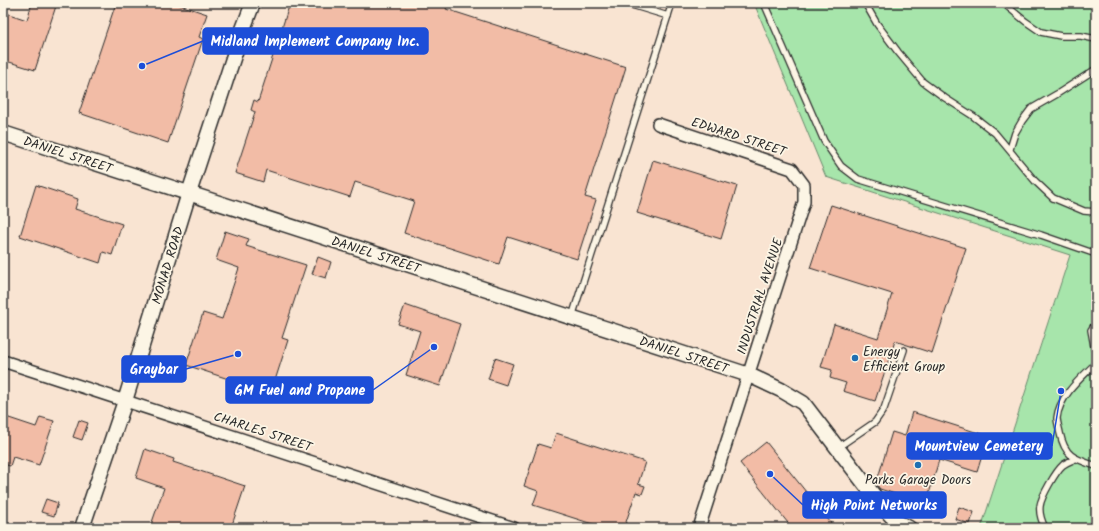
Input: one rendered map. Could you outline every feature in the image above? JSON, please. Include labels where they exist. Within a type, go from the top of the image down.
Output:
[{"type":"street","name":"MONAD ROAD","points":[[82,528],[125,401],[189,193],[240,37],[253,3]]},
{"type":"street","name":"EDWARD STREET","points":[[658,124],[792,169],[804,185]]},
{"type":"street","name":"DANIEL STREET","points":[[3,133],[749,375],[781,390],[803,403],[881,505],[897,522],[909,528]]},
{"type":"street","name":"INDUSTRIAL AVENUE","points":[[698,528],[804,202],[804,185]]},
{"type":"street","name":"CHARLES STREET","points":[[3,361],[514,528]]},
{"type":"lane","points":[[625,3],[668,16]]},
{"type":"lane","points":[[572,317],[672,3]]},
{"type":"lane","points":[[764,3],[824,140],[841,166],[858,179],[1096,254]]},
{"type":"lane","points":[[865,3],[877,24],[923,82],[995,133],[1010,149],[1035,181],[1053,198],[1084,211],[1096,212]]},
{"type":"lane","points":[[1006,3],[1008,7],[1041,32],[1061,36],[1081,36],[1096,39]]},
{"type":"lane","points":[[1010,149],[1015,134],[1031,109],[1096,69]]},
{"type":"lane","points":[[1096,323],[1092,330],[1096,357]]},
{"type":"lane","points":[[837,448],[875,422],[884,409],[904,350]]},
{"type":"lane","points":[[1096,363],[1074,386],[1061,404],[1057,418],[1062,441],[1069,453],[1075,459],[1096,466]]},
{"type":"lane","points":[[1045,528],[1042,522],[1040,506],[1046,491],[1059,469],[1063,465],[1075,459]]},
{"type":"shaded area","points":[[3,3],[754,3],[826,177],[1070,254],[981,528],[3,528]]},
{"type":"green space","points":[[754,3],[1096,3],[1096,528],[981,528],[1070,255],[826,177]]},
{"type":"building","points":[[32,3],[57,3],[35,70],[3,60],[3,22],[6,13],[27,20]]},
{"type":"building","points":[[116,3],[174,3],[207,14],[199,37],[203,39],[168,143],[79,113]]},
{"type":"building","points":[[290,3],[448,3],[446,9],[626,67],[585,197],[596,200],[577,259],[508,237],[499,264],[404,233],[414,201],[355,182],[350,197],[266,170],[263,182],[235,173],[255,112],[251,110],[254,100],[258,102]]},
{"type":"building","points":[[653,160],[737,186],[721,239],[637,213]]},
{"type":"building","points":[[36,185],[78,199],[75,209],[122,224],[112,255],[103,252],[100,263],[20,236]]},
{"type":"building","points":[[831,205],[966,248],[932,353],[895,341],[875,401],[843,391],[846,383],[830,378],[832,370],[821,367],[834,324],[878,338],[892,294],[810,268]]},
{"type":"building","points":[[225,231],[249,239],[246,246],[306,265],[282,338],[288,340],[271,393],[186,365],[203,313],[222,319],[239,268],[216,260]]},
{"type":"building","points":[[318,257],[331,262],[326,278],[312,274]]},
{"type":"building","points":[[405,305],[460,324],[440,386],[406,375],[420,331],[398,324]]},
{"type":"building","points":[[495,358],[513,364],[506,385],[488,379]]},
{"type":"building","points":[[912,412],[988,436],[977,472],[939,460],[926,504],[880,489],[876,484],[892,432],[905,436]]},
{"type":"building","points":[[3,416],[36,427],[40,417],[54,421],[39,465],[13,457],[10,466],[3,464]]},
{"type":"building","points":[[79,420],[88,423],[82,440],[73,437]]},
{"type":"building","points":[[556,433],[645,462],[638,484],[645,486],[642,494],[636,492],[624,528],[605,528],[533,505],[538,491],[524,486],[538,444],[551,448]]},
{"type":"building","points":[[766,442],[835,528],[792,528],[740,463]]},
{"type":"building","points":[[145,449],[174,459],[173,462],[245,486],[231,528],[150,528],[164,488],[136,478]]},
{"type":"building","points":[[46,499],[58,503],[54,516],[41,512]]},
{"type":"building","points":[[959,507],[974,512],[970,524],[955,519]]},
{"type":"place","name":"Midland Implement Company Inc.","points":[[142,66]]},
{"type":"place","name":"GM Fuel and Propane","points":[[434,347]]},
{"type":"place","name":"Graybar","points":[[238,354]]},
{"type":"place","name":"Energy Efficient Group","points":[[855,358]]},
{"type":"place","name":"Mountview Cemetery","points":[[1061,391]]},
{"type":"place","name":"Parks Garage Doors","points":[[918,465]]},
{"type":"place","name":"High Point Networks","points":[[770,474]]}]
